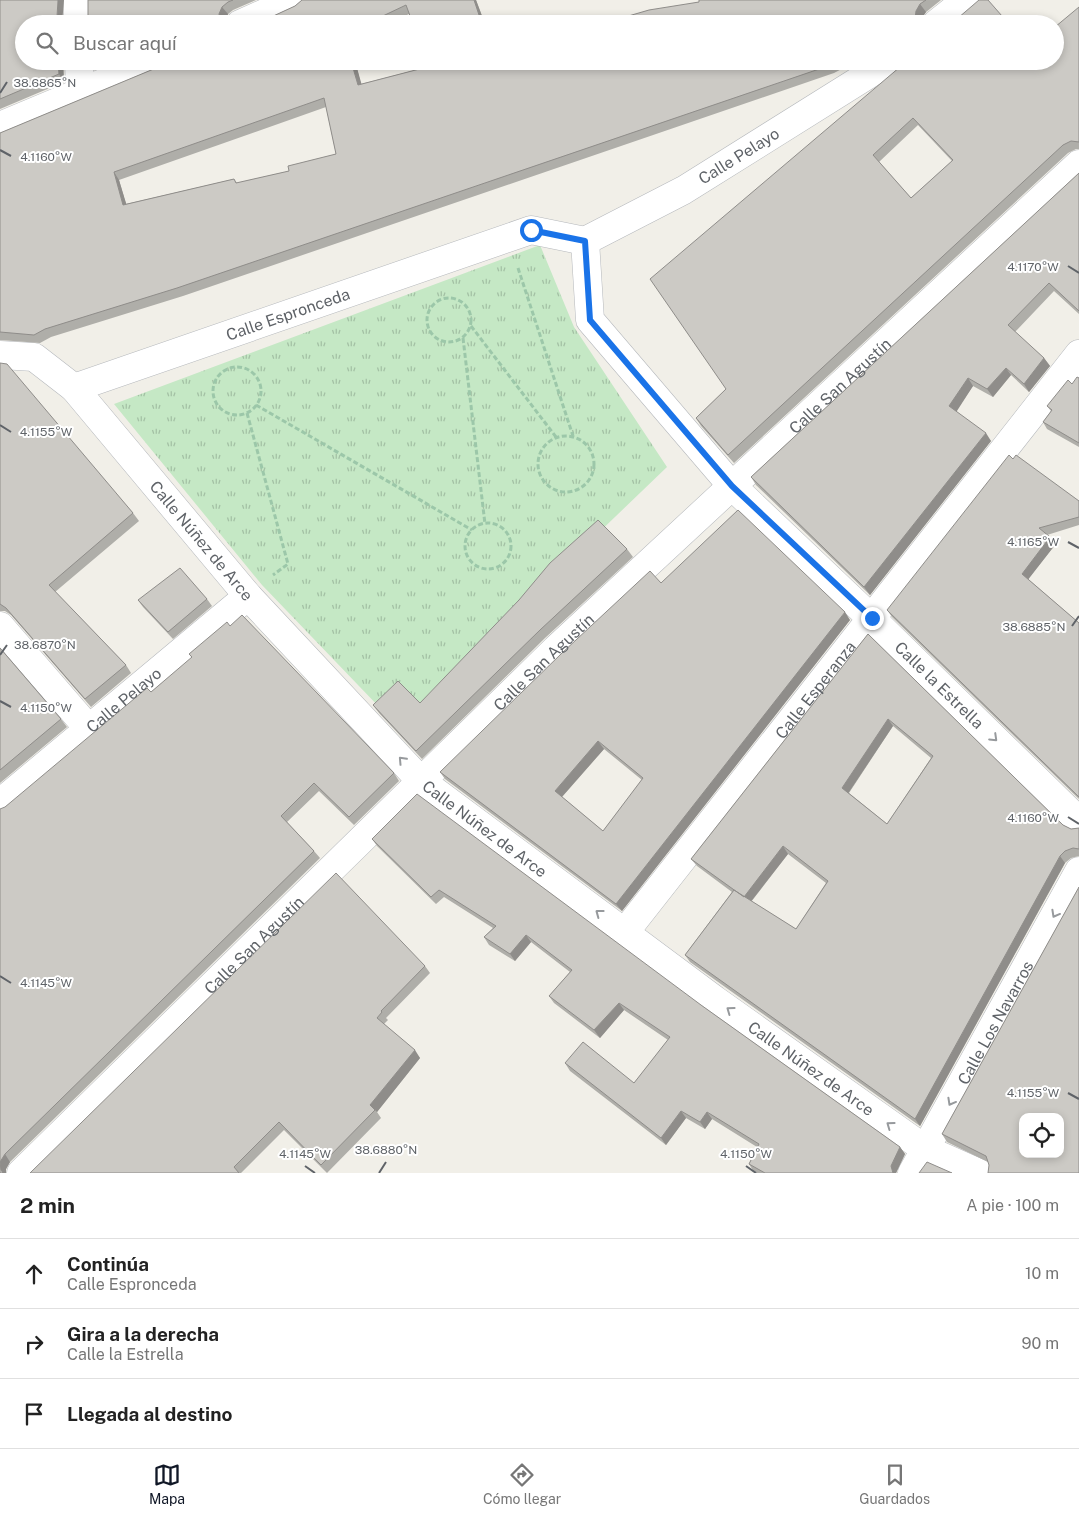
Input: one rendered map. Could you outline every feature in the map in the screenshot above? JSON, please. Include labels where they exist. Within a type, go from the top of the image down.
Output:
[{"type":"street","points":[[78,0],[78,15]]},
{"type":"street","points":[[260,15],[294,0]]},
{"type":"street","points":[[947,15],[966,0]]},
{"type":"street","points":[[79,70],[80,94]]},
{"type":"street","points":[[0,126],[135,70]]},
{"type":"street","name":"Calle Pelayo","points":[[585,241],[684,190],[876,70]]},
{"type":"street","name":"Calle San Agustín","points":[[20,1173],[556,649],[1079,164]]},
{"type":"street","name":"Calle Espronceda","points":[[74,388],[531,230],[585,241]]},
{"type":"street","name":"Calle la Estrella","points":[[585,241],[590,320],[732,486],[872,618],[1079,821]]},
{"type":"street","name":"Calle Esperanza","points":[[625,932],[1079,354]]},
{"type":"street","points":[[0,356],[34,357],[74,388]]},
{"type":"street","name":"Calle Núñez de Arce","points":[[74,388],[248,596],[421,781],[625,932],[919,1161],[979,1173]]},
{"type":"street","name":"Calle Pelayo","points":[[0,803],[248,596]]},
{"type":"street","points":[[0,626],[89,729]]},
{"type":"street","name":"Calle Los Navarros","points":[[919,1161],[1079,871]]},
{"type":"path","points":[[508,238],[573,436]]},
{"type":"path","points":[[471,326],[463,338],[450,343],[436,339],[431,334],[426,320],[431,306],[444,298],[458,300],[469,310],[471,326],[556,437]]},
{"type":"path","points":[[463,338],[485,524]]},
{"type":"path","points":[[232,367],[240,367],[254,373],[261,387],[261,395],[256,405],[247,413],[231,414],[218,405],[213,390],[219,376],[232,367]]},
{"type":"path","points":[[256,405],[472,530]]},
{"type":"path","points":[[247,413],[288,564],[248,596]]},
{"type":"path","points":[[573,436],[589,446],[594,465],[592,474],[587,482],[570,491],[552,488],[540,474],[539,457],[542,449],[556,437],[573,436]]},
{"type":"path","points":[[485,524],[496,525],[503,529],[510,541],[509,556],[499,567],[483,569],[470,562],[465,548],[466,540],[472,530],[485,524]]},
{"type":"green space","points":[[540,245],[574,327],[667,467],[590,541],[426,711],[382,710],[262,585],[114,404]]},
{"type":"building","points":[[0,0],[58,0],[57,15],[15,15],[15,70],[59,70],[59,74],[0,99]]},
{"type":"building","points":[[88,0],[233,0],[222,7],[219,15],[88,15]]},
{"type":"building","points":[[302,0],[474,0],[479,15],[410,15],[406,5],[385,15],[276,15],[295,6]]},
{"type":"building","points":[[699,0],[926,0],[920,4],[916,15],[632,15],[649,10],[699,2]]},
{"type":"building","points":[[979,0],[988,0],[1001,15],[962,15]]},
{"type":"building","points":[[1079,7],[1079,142],[1071,141],[1063,145],[728,455],[696,418],[726,389],[650,279],[896,70],[1064,70],[1064,20]],"holes":[[[913,118],[953,160],[911,198],[873,155]]]},
{"type":"building","points":[[151,70],[354,70],[358,85],[416,70],[816,70],[177,288],[45,329],[34,335],[0,332],[0,133]],"holes":[[[324,98],[336,154],[288,166],[289,171],[236,183],[234,179],[123,205],[114,172]]]},
{"type":"building","points":[[1079,173],[1079,311],[1049,283],[1008,325],[1044,358],[1024,384],[1006,368],[987,389],[968,378],[949,406],[986,433],[864,587],[751,477]]},
{"type":"building","points":[[0,363],[7,364],[133,513],[49,585],[126,665],[85,699],[6,608],[0,604]]},
{"type":"building","points":[[1077,377],[1079,378],[1079,443],[1043,422],[1052,410],[1047,406],[1068,380],[1072,384]]},
{"type":"building","points":[[1009,455],[1013,459],[1016,455],[1079,501],[1079,517],[1039,528],[1050,537],[1022,574],[1079,623],[1079,797],[887,610]]},
{"type":"building","points":[[738,510],[845,612],[616,904],[440,772],[562,653],[650,571],[661,583]],"holes":[[[598,741],[643,778],[603,831],[555,791]]]},
{"type":"building","points":[[598,520],[627,549],[540,630],[416,751],[373,705],[398,681],[420,703],[519,600],[550,563]]},
{"type":"building","points":[[180,568],[207,599],[168,632],[138,600]]},
{"type":"building","points":[[242,615],[394,773],[349,817],[314,783],[281,816],[314,851],[5,1154],[0,1162],[0,809],[5,807],[147,688],[151,692],[192,657],[189,654],[227,622],[230,626]]},
{"type":"building","points":[[868,634],[1063,825],[1071,829],[1079,828],[1079,849],[1073,848],[1065,851],[1060,856],[915,1119],[685,955],[734,890],[736,891],[691,859]],"holes":[[[888,719],[933,756],[887,824],[842,788]],[[783,846],[828,881],[796,929],[744,897]]]},
{"type":"building","points":[[0,648],[61,719],[0,770]]},
{"type":"building","points":[[417,794],[701,1005],[900,1147],[891,1166],[893,1173],[765,1173],[749,1164],[759,1144],[707,1112],[700,1122],[681,1111],[661,1138],[565,1063],[583,1042],[634,1083],[670,1037],[619,1003],[594,1030],[549,996],[572,970],[526,935],[510,954],[484,937],[496,926],[439,890],[431,897],[372,839]]},
{"type":"building","points":[[336,873],[425,966],[381,1011],[377,1018],[415,1050],[370,1105],[375,1110],[321,1165],[279,1122],[234,1167],[239,1173],[30,1173]]},
{"type":"building","points":[[1079,887],[1079,1173],[988,1173],[989,1165],[986,1156],[942,1134]]},
{"type":"building","points":[[927,1162],[952,1173],[919,1173]]},
{"type":"route","points":[[531,230],[585,241],[590,320],[732,486],[872,618]]}]
